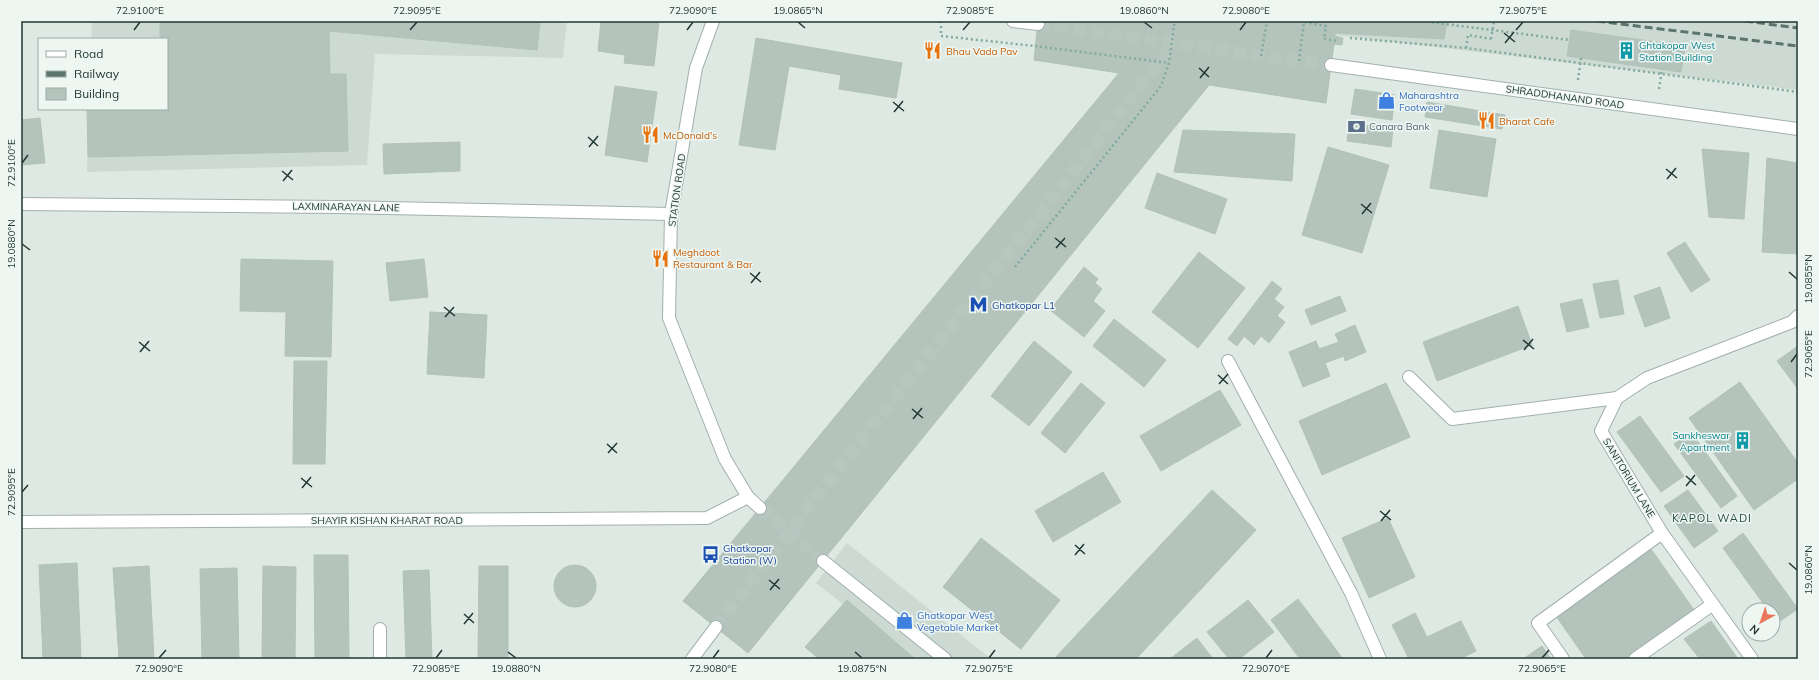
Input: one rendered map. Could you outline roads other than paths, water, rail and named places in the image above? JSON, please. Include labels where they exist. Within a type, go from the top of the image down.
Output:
[{"type":"street","name":"STATION ROAD","points":[[713,21],[696,68],[671,214],[669,318],[725,459],[748,497],[760,508]]},
{"type":"street","points":[[1013,21],[1038,24]]},
{"type":"street","name":"SHRADDHANAND ROAD","points":[[1331,65],[1798,129]]},
{"type":"street","name":"LAXMINARAYAN LANE","points":[[21,204],[338,207],[671,214]]},
{"type":"street","points":[[1409,377],[1452,419],[1617,398],[1647,378],[1792,322],[1798,316]]},
{"type":"street","points":[[1228,361],[1351,593],[1380,659]]},
{"type":"street","name":"SANITORIUM LANE","points":[[1617,398],[1601,431],[1662,533],[1752,659]]},
{"type":"street","name":"SHAYIR KISHAN KHARAT ROAD","points":[[21,522],[708,518],[748,497]]},
{"type":"street","points":[[1563,659],[1538,622],[1662,533]]},
{"type":"street","points":[[823,561],[945,659]]},
{"type":"street","points":[[1636,659],[1713,604]]},
{"type":"street","points":[[692,659],[716,627]]},
{"type":"street","points":[[380,629],[380,659]]},
{"type":"tunnel","points":[[1038,24],[1331,65]]},
{"type":"tunnel","points":[[716,627],[788,533],[1174,43]]},
{"type":"tunnel","points":[[760,508],[823,561]]},
{"type":"railway","points":[[1597,21],[1798,46]]},
{"type":"railway","points":[[1745,21],[1798,28]]},
{"type":"place","name":"Bhau Vada Pav","points":[[933,51]]},
{"type":"place","name":"Ghtakopar West Station Building","points":[[1626,51]]},
{"type":"place","name":"Maharashtra Footwear","points":[[1386,101]]},
{"type":"place","name":"Bharat Cafe","points":[[1486,121]]},
{"type":"place","name":"Canara Bank","points":[[1356,126]]},
{"type":"place","name":"McDonald's","points":[[650,135]]},
{"type":"place","name":"Meghdoot Restaurant & Bar","points":[[660,258]]},
{"type":"place","name":"Ghatkopar L1","points":[[979,305]]},
{"type":"place","name":"Sankheswar Apartment","points":[[1743,441]]},
{"type":"place","name":"Ghatkopar Station (W)","points":[[710,554]]},
{"type":"place","name":"Ghatkopar West Vegetable Market","points":[[904,621]]},
{"type":"district","name":"KAPOL WADI","points":[[1712,518]]}]
